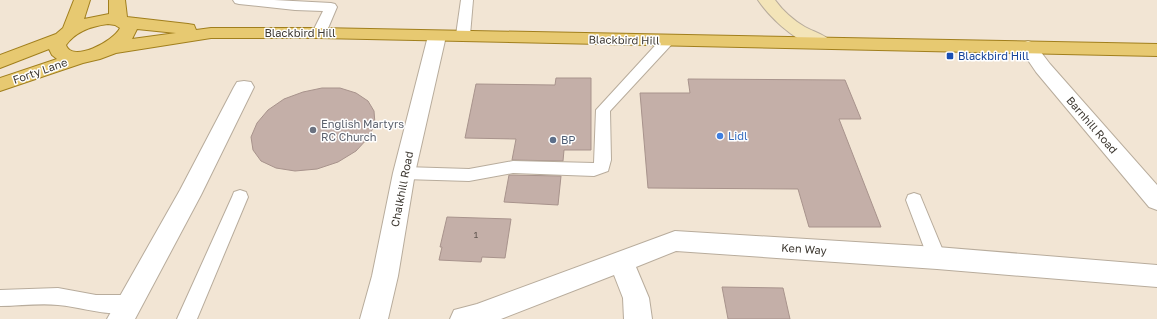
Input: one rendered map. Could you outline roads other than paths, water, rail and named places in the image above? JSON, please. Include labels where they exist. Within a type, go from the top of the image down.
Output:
[{"type":"main road","points":[[80,57],[66,56],[59,51],[57,45],[66,34],[82,0]]},
{"type":"main road","points":[[110,48],[122,41],[129,28],[122,21],[117,0]]},
{"type":"main road","points":[[766,0],[788,25],[823,43]]},
{"type":"main road","name":"Forty Lane","points":[[0,62],[96,20],[108,19],[122,21]]},
{"type":"main road","name":"Blackbird Hill","points":[[122,21],[211,33]]},
{"type":"main road","name":"Blackbird Hill","points":[[110,48],[211,33],[319,33],[1157,50]]},
{"type":"main road","name":"Forty Lane","points":[[0,85],[110,48]]},
{"type":"street","name":"Chalkhill Road","points":[[374,319],[385,276],[404,173],[437,36]]},
{"type":"street","name":"Barnhill Road","points":[[1028,47],[1043,68],[1157,201]]},
{"type":"street","points":[[125,312],[189,195],[244,87]]},
{"type":"street","name":"Ken Way","points":[[464,319],[478,316],[675,240],[937,258],[1157,276]]},
{"type":"street","points":[[621,262],[636,298],[638,319]]},
{"type":"lane","points":[[239,0],[295,6],[331,7],[319,33]]},
{"type":"lane","points":[[464,35],[467,0]]},
{"type":"lane","points":[[404,173],[469,174],[513,167],[594,170],[602,167],[603,110],[667,41]]},
{"type":"lane","points":[[187,319],[240,197]]},
{"type":"lane","points":[[914,200],[937,258]]},
{"type":"lane","points":[[0,298],[58,296],[125,312]]},
{"type":"place","name":"Blackbird Hill","points":[[950,56]]},
{"type":"place","name":"English Martyrs RC Church","points":[[313,130]]},
{"type":"place","name":"Lidl","points":[[720,136]]},
{"type":"place","name":"BP","points":[[553,140]]}]
